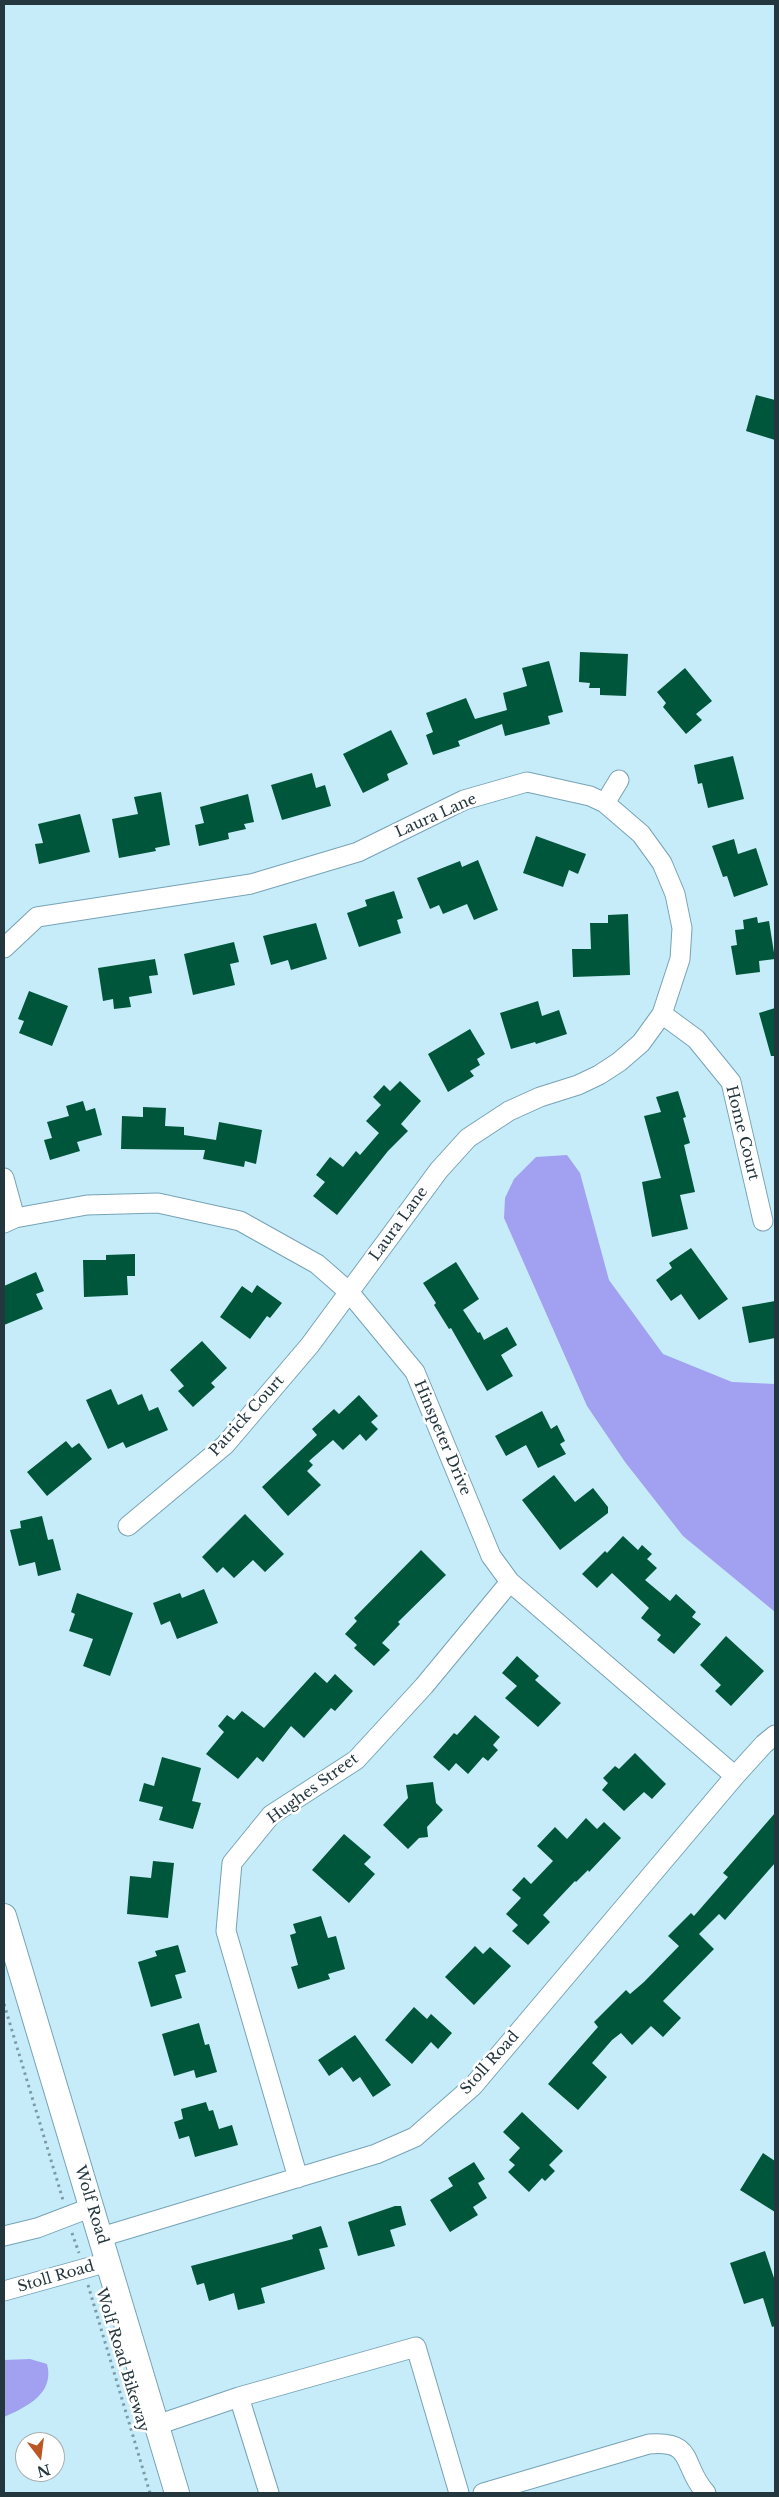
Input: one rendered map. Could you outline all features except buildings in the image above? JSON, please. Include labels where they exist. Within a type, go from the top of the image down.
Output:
[{"type":"main road","name":"Wolf Road","points":[[4,1916],[178,2493]]},
{"type":"street","points":[[605,803],[619,780]]},
{"type":"street","name":"Laura Lane","points":[[4,948],[37,917],[251,884],[358,852],[464,800],[527,782],[590,796],[605,803],[641,834],[662,863],[675,894],[682,928],[680,959],[662,1014],[641,1043],[606,1071],[578,1085],[540,1097],[509,1110],[468,1138],[439,1170],[349,1292]]},
{"type":"street","name":"Home Court","points":[[662,1014],[696,1039],[731,1082],[763,1221]]},
{"type":"street","points":[[4,1178],[9,1220]]},
{"type":"street","name":"Hinspeter Drive","points":[[9,1220],[87,1205],[158,1203],[240,1221],[317,1264],[349,1292],[415,1372],[491,1556],[510,1582],[735,1776]]},
{"type":"street","name":"Patrick Court","points":[[128,1526],[225,1445],[310,1346],[349,1292]]},
{"type":"street","name":"Hughes Street","points":[[298,2178],[226,1931],[232,1863],[271,1815],[356,1760],[424,1686],[510,1582]]},
{"type":"street","name":"Stoll Road","points":[[101,2237],[376,2154],[415,2137],[473,2086],[735,1776],[775,1735]]},
{"type":"street","points":[[4,2236],[37,2228],[92,2207]]},
{"type":"street","name":"Stoll Road","points":[[4,2291],[108,2262]]},
{"type":"street","points":[[157,2425],[239,2397],[416,2346],[459,2493]]},
{"type":"street","points":[[239,2397],[269,2493]]},
{"type":"street","points":[[483,2493],[649,2444],[667,2442],[679,2446],[686,2457],[698,2489]]},
{"type":"path","name":"Wolf Road Bikeway","points":[[4,2004],[150,2493]]},
{"type":"water","points":[[567,1155],[580,1173],[609,1280],[663,1354],[732,1382],[775,1384],[775,1612],[683,1536],[625,1462],[587,1406],[504,1218],[505,1198],[514,1179],[536,1157]]},
{"type":"water","points":[[30,2359],[47,2364],[47,2383],[37,2398],[22,2409],[4,2417],[4,2360]]}]
